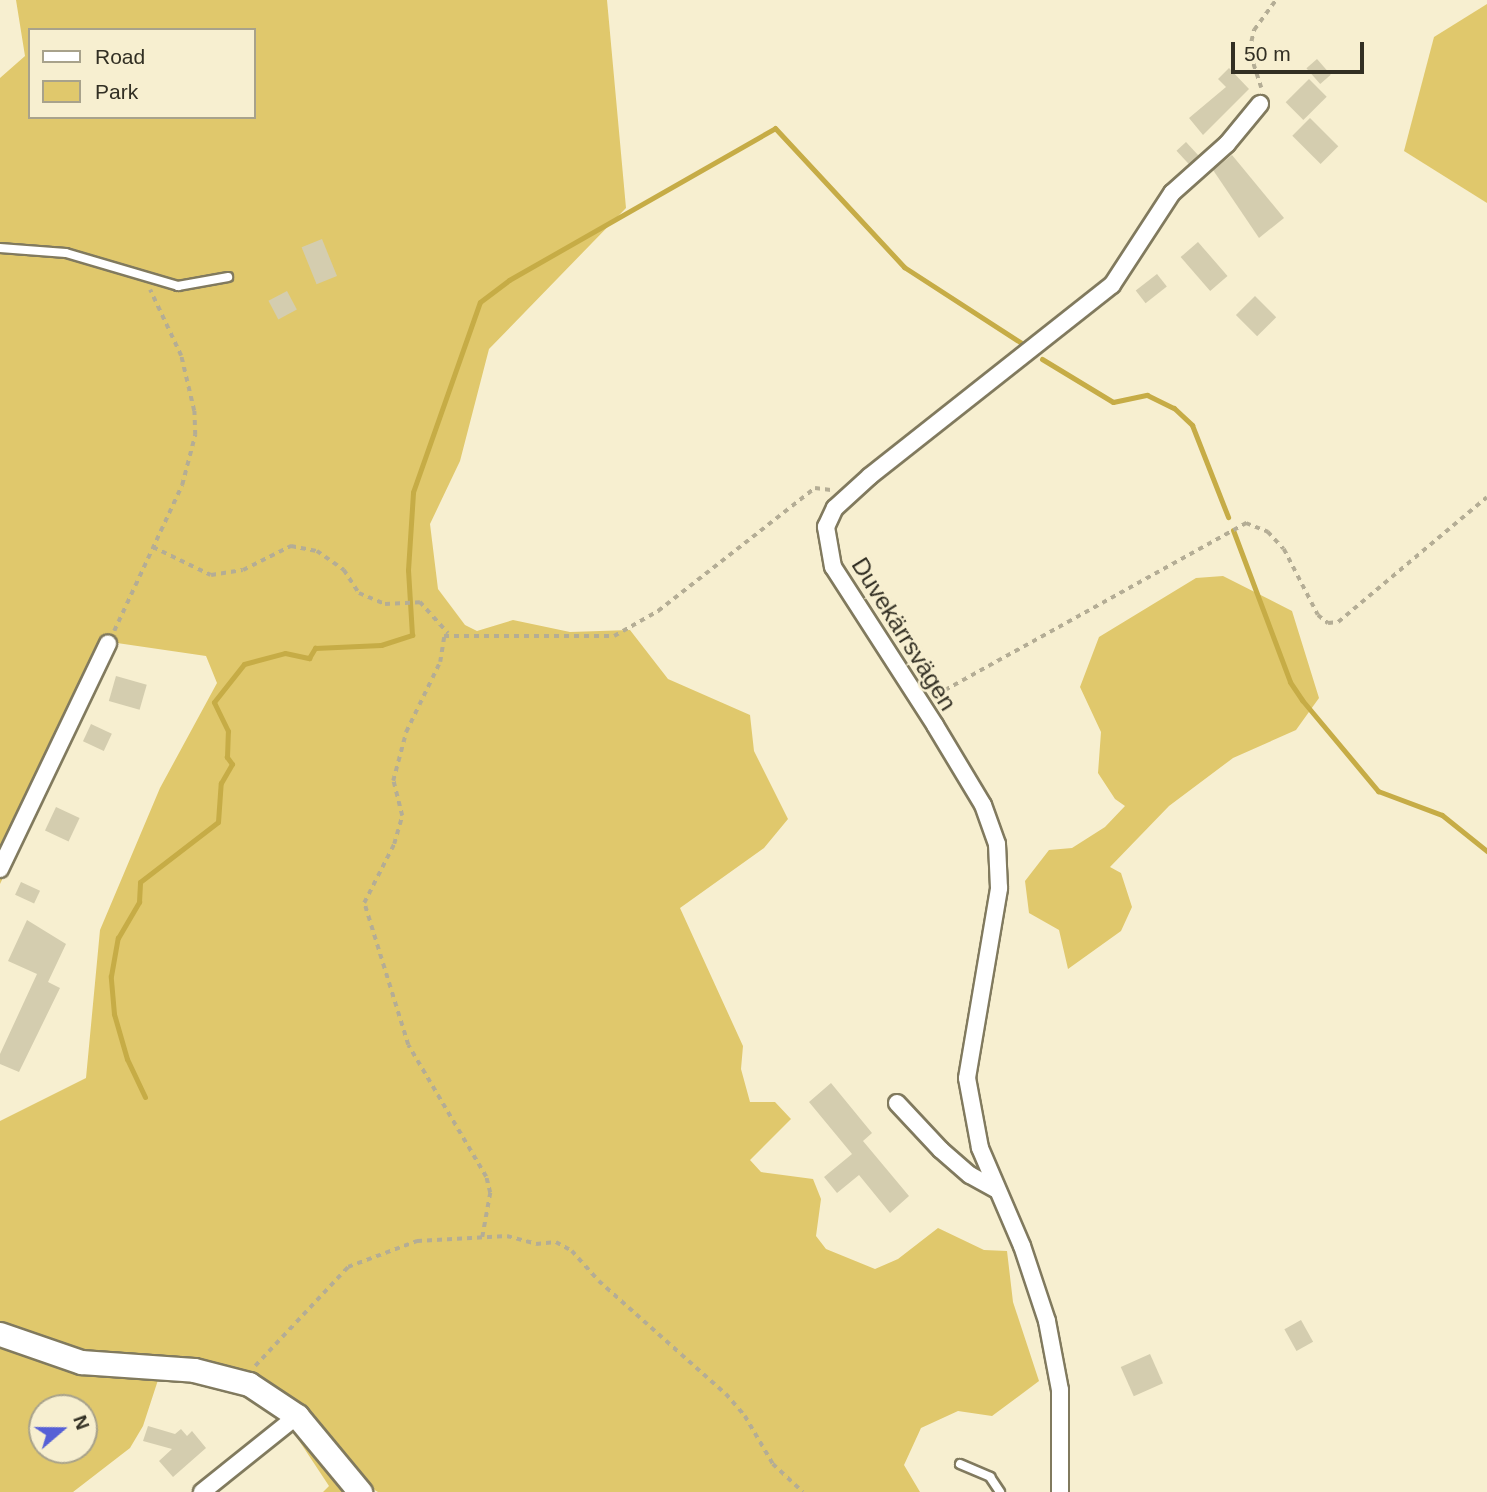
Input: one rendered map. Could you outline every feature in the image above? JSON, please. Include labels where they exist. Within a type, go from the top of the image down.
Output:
[{"type":"street","name":"Duvekärrsvägen","points":[[1060,1492],[1060,1390],[1046,1321],[1022,1246],[995,1189],[980,1148],[967,1078],[1000,863],[988,816],[922,704],[833,567],[826,527],[840,503],[1112,285],[1172,193],[1227,144],[1260,104]]},
{"type":"street","points":[[0,869],[108,644]]},
{"type":"street","points":[[897,1103],[941,1150],[970,1175],[995,1189]]},
{"type":"street","points":[[0,1334],[80,1363],[194,1370],[245,1382],[297,1416],[360,1492]]},
{"type":"street","points":[[201,1492],[297,1416]]},
{"type":"lane","points":[[0,248],[66,253],[178,286],[228,277]]},
{"type":"lane","points":[[960,1464],[990,1477],[1000,1492]]},
{"type":"path","points":[[1260,104],[1262,86],[1250,51],[1254,30],[1276,0]]},
{"type":"path","points":[[108,644],[182,485],[195,435],[194,411],[181,356],[142,276]]},
{"type":"path","points":[[482,1237],[490,1193],[486,1177],[408,1045],[364,903],[394,844],[402,816],[393,781],[406,732],[440,662],[444,636],[449,633],[562,639],[614,636],[658,611],[815,488],[826,486],[840,503]]},
{"type":"path","points":[[922,704],[1246,523],[1268,532],[1297,568],[1318,615],[1328,622],[1338,622],[1487,497]]},
{"type":"path","points":[[153,547],[211,575],[243,570],[291,546],[317,551],[344,570],[359,593],[385,604],[420,602],[449,633]]},
{"type":"path","points":[[245,1382],[324,1288],[348,1267],[417,1241],[482,1237],[556,1242],[572,1251],[599,1281],[726,1394],[745,1416],[773,1464],[803,1492]]},
{"type":"green space","points":[[16,0],[607,0],[626,208],[489,349],[460,461],[430,524],[438,589],[465,625],[477,631],[513,620],[570,632],[630,630],[668,679],[750,715],[754,751],[788,819],[764,848],[680,908],[743,1046],[741,1069],[750,1102],[775,1102],[791,1119],[750,1160],[761,1172],[813,1179],[821,1199],[816,1236],[826,1249],[875,1269],[898,1259],[938,1228],[984,1250],[1007,1251],[1013,1302],[1039,1381],[992,1416],[958,1411],[921,1428],[904,1465],[920,1492],[378,1492],[364,1484],[355,1492],[323,1492],[329,1486],[294,1433],[273,1411],[236,1392],[204,1383],[158,1380],[143,1426],[130,1448],[73,1492],[0,1492],[0,1121],[86,1078],[100,930],[160,788],[217,683],[206,656],[117,643],[0,884],[0,78],[25,56]]},
{"type":"green space","points":[[1487,4],[1487,203],[1404,151],[1434,37]]},
{"type":"green space","points":[[1223,576],[1292,611],[1319,698],[1296,730],[1233,758],[1169,806],[1110,867],[1121,873],[1132,907],[1121,931],[1068,969],[1059,930],[1029,913],[1025,881],[1049,850],[1072,848],[1105,827],[1125,806],[1115,799],[1098,773],[1101,732],[1080,687],[1099,637],[1196,578]]},
{"type":"building","points":[[1317,59],[1331,75],[1320,84],[1306,68]]},
{"type":"building","points":[[1229,68],[1249,89],[1203,135],[1189,118],[1226,87],[1218,79]]},
{"type":"building","points":[[1309,79],[1327,97],[1303,120],[1286,102]]},
{"type":"building","points":[[1310,118],[1338,146],[1321,164],[1292,136]]},
{"type":"building","points":[[1186,142],[1198,155],[1189,164],[1176,151]]},
{"type":"building","points":[[1232,155],[1284,218],[1259,238],[1213,170]]},
{"type":"building","points":[[322,239],[337,276],[317,284],[302,247]]},
{"type":"building","points":[[1198,242],[1228,276],[1210,291],[1181,257]]},
{"type":"building","points":[[1157,274],[1167,287],[1146,303],[1136,291]]},
{"type":"building","points":[[287,291],[297,310],[278,319],[268,301]]},
{"type":"building","points":[[1255,296],[1276,317],[1257,336],[1236,315]]},
{"type":"building","points":[[116,676],[147,685],[140,710],[109,701]]},
{"type":"building","points":[[91,724],[112,734],[104,751],[83,741]]},
{"type":"building","points":[[56,807],[80,818],[69,842],[45,831]]},
{"type":"building","points":[[21,882],[40,891],[34,904],[15,895]]},
{"type":"building","points":[[27,920],[66,944],[48,982],[60,988],[19,1072],[0,1064],[0,1054],[37,974],[8,961]]},
{"type":"building","points":[[831,1083],[872,1133],[863,1141],[909,1196],[890,1213],[859,1175],[837,1193],[824,1177],[852,1154],[809,1102]]},
{"type":"building","points":[[1301,1320],[1313,1342],[1297,1351],[1284,1329]]},
{"type":"building","points":[[1150,1354],[1163,1383],[1134,1396],[1121,1367]]},
{"type":"building","points":[[148,1426],[175,1434],[181,1429],[187,1436],[192,1431],[206,1448],[173,1477],[159,1461],[172,1449],[143,1441]]},
{"type":"waterway","points":[[145,1097],[127,1059],[114,1014],[111,976],[118,938],[139,902],[140,882],[218,822],[221,783],[232,764],[227,757],[228,731],[214,702],[244,664],[285,653],[309,658],[315,648],[381,645],[412,635],[408,570],[413,492],[480,302],[509,280],[775,128],[904,267],[1023,344]]},
{"type":"waterway","points":[[1042,359],[1113,402],[1147,395],[1174,408],[1192,425],[1228,517]]},
{"type":"waterway","points":[[1233,530],[1290,682],[1302,700],[1378,791],[1442,815],[1487,851]]}]
